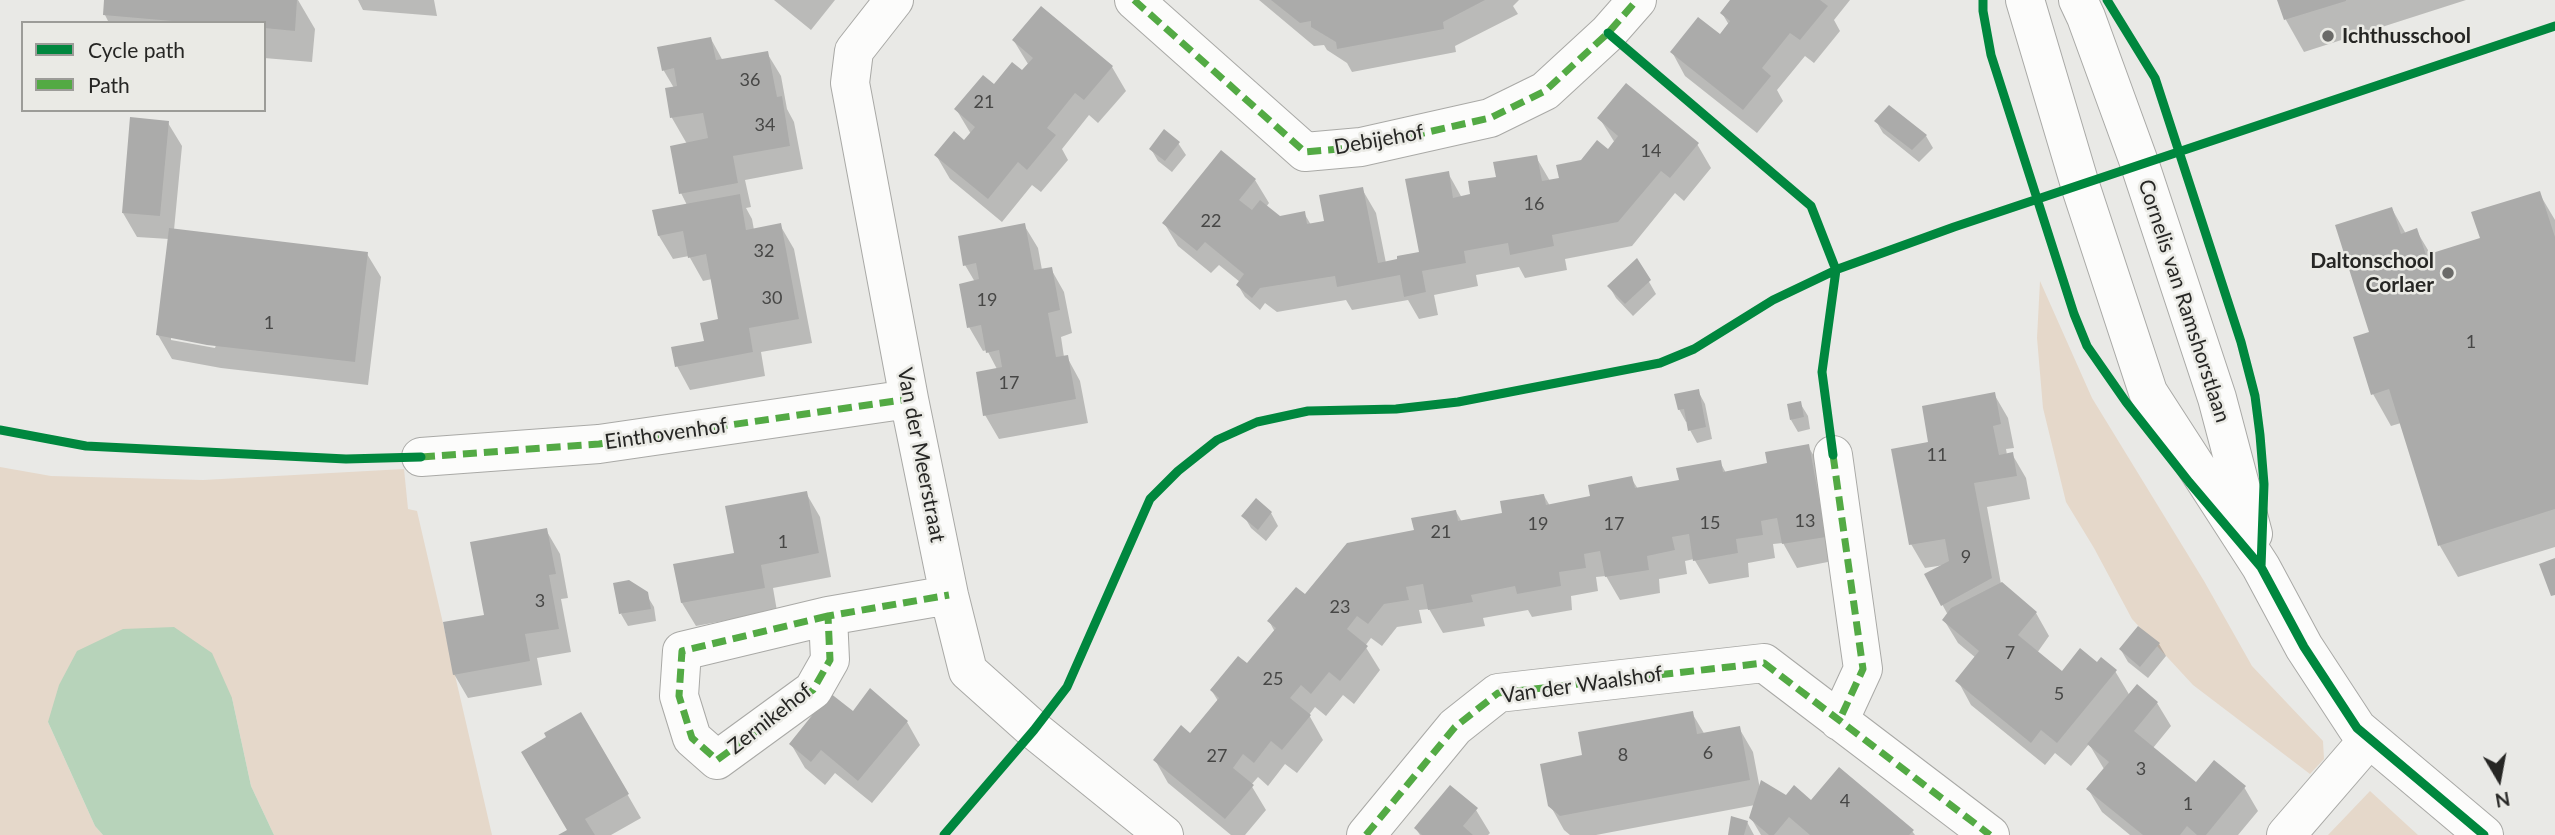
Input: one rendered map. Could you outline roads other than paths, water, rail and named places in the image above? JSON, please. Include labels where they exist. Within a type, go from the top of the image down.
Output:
[{"type":"street","name":"Van der Meerstraat","points":[[894,0],[854,51],[850,83],[909,399],[949,595],[968,671],[1034,730],[1164,835]]},
{"type":"street","name":"Debijehof","points":[[1134,0],[1305,152],[1361,147],[1490,118],[1545,91],[1608,33],[1637,0]]},
{"type":"street","name":"Cornelis van Ramshorstlaan","points":[[2025,0],[2080,185],[2148,392],[2262,567],[2304,647],[2357,729],[2484,835]]},
{"type":"street","name":"Cornelis van Ramshorstlaan","points":[[2078,0],[2140,165],[2217,398],[2262,567]]},
{"type":"street","name":"Einthovenhof","points":[[421,457],[599,444],[909,399]]},
{"type":"street","points":[[1833,455],[1863,669],[1839,721]]},
{"type":"street","points":[[828,616],[949,595]]},
{"type":"street","name":"Van der Waalshof","points":[[1366,835],[1455,727],[1498,693],[1764,663],[1990,835]]},
{"type":"street","points":[[2286,835],[2368,740]]},
{"type":"place","name":"Ichthusschool","points":[[2328,36]]},
{"type":"place","name":"Daltonschool Corlaer","points":[[2448,273]]}]
